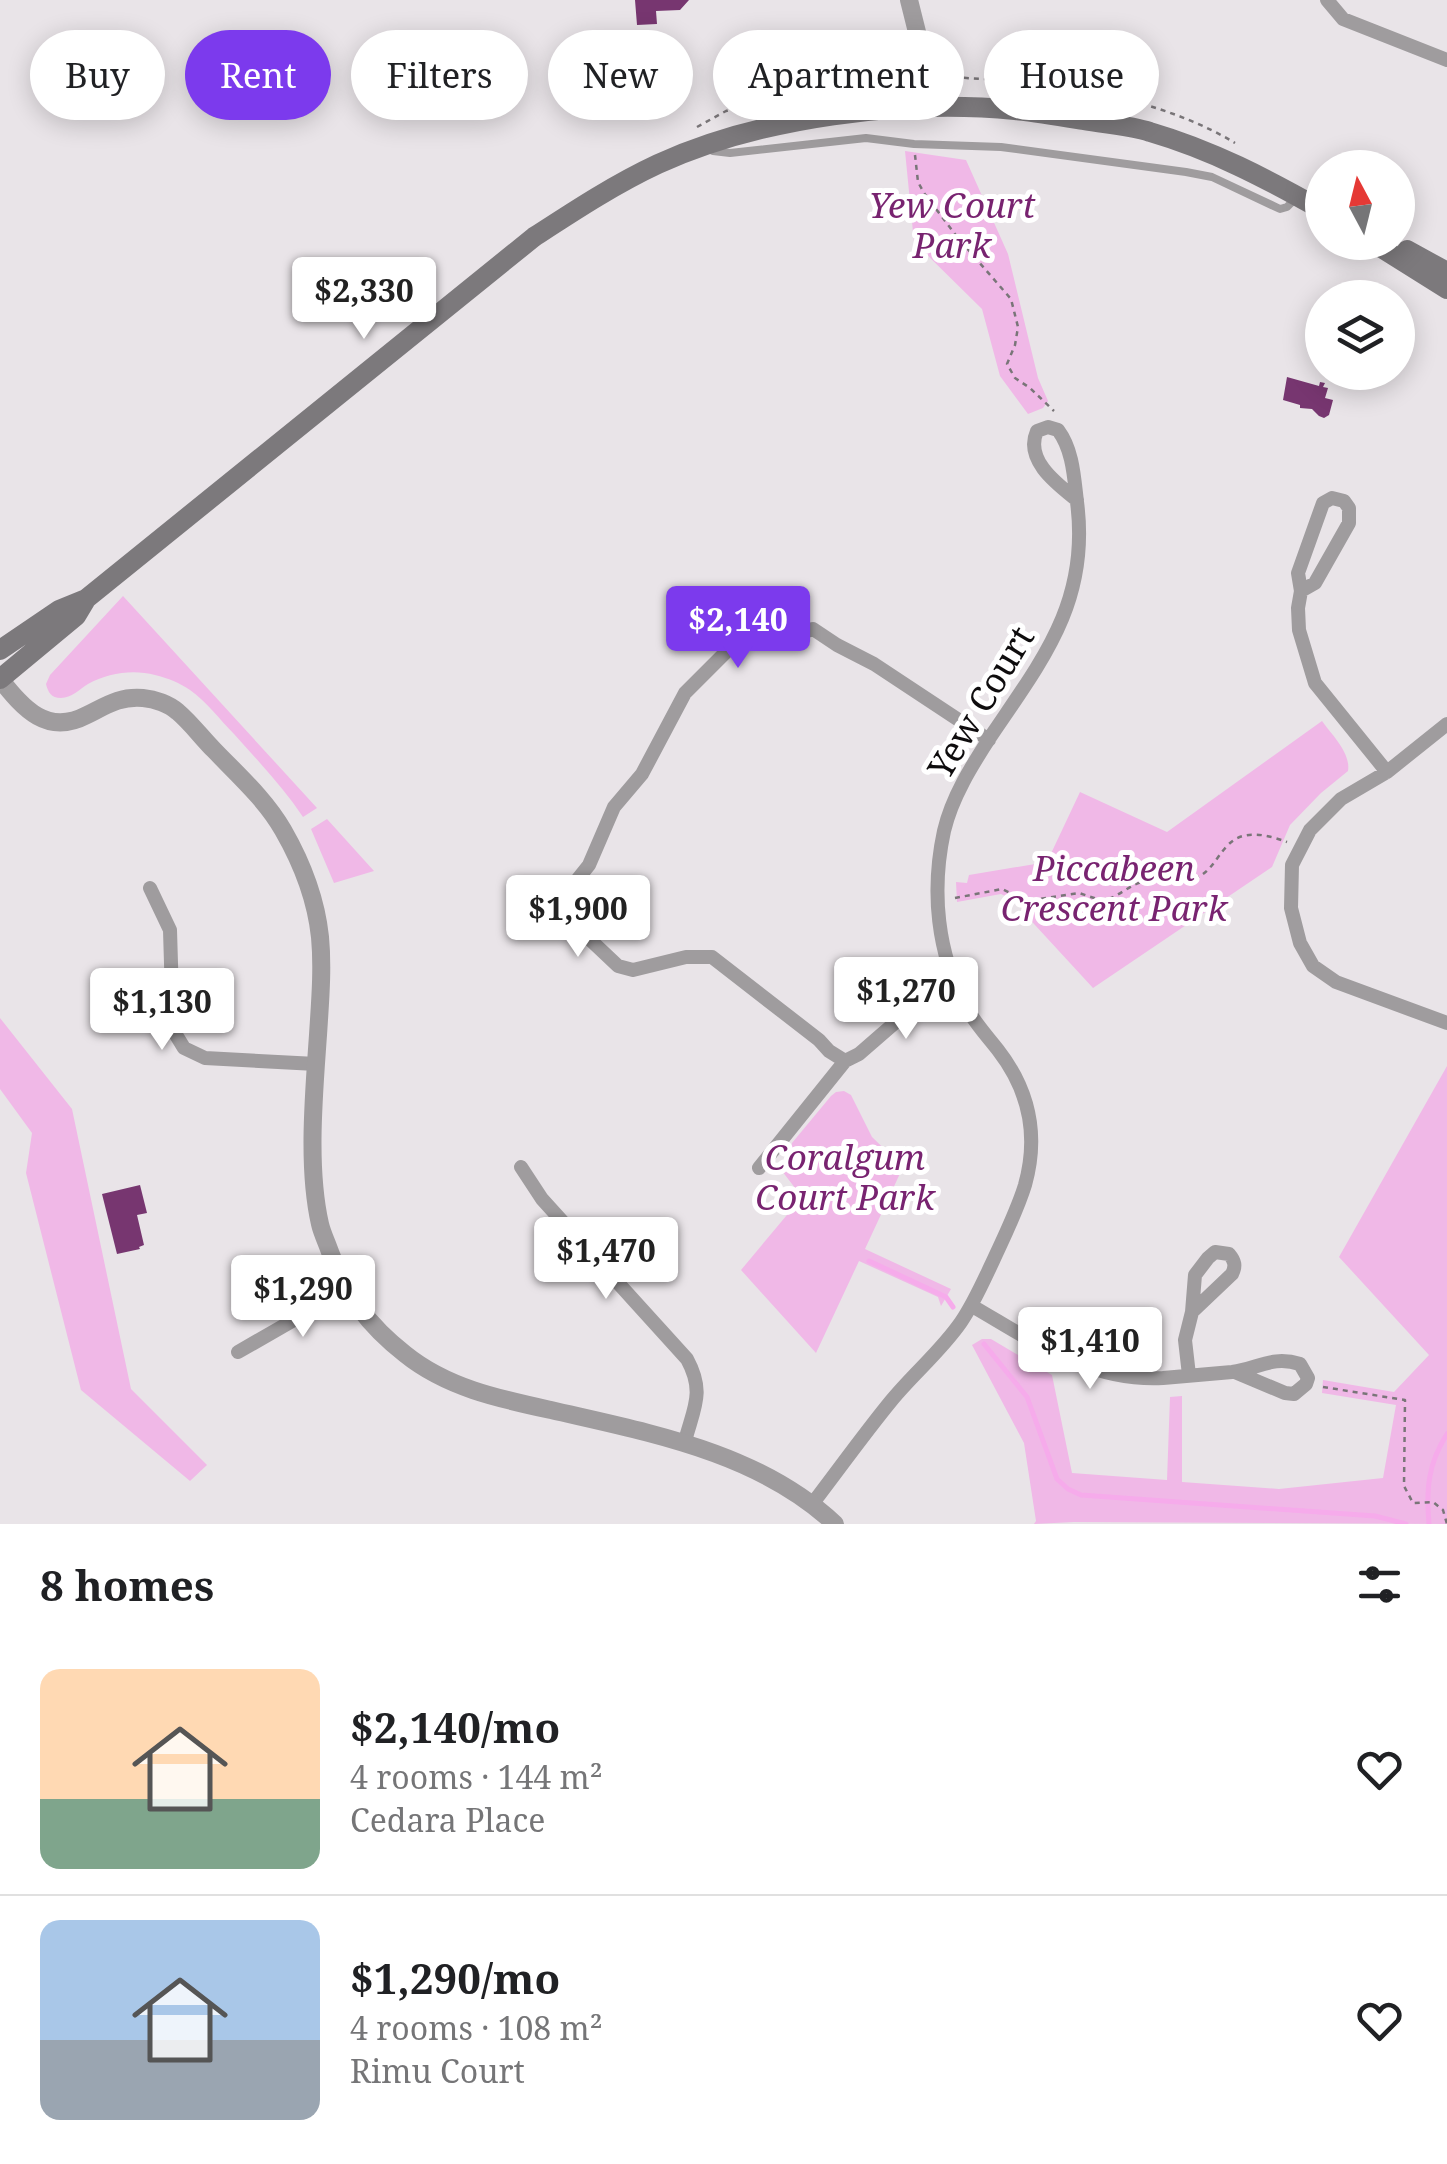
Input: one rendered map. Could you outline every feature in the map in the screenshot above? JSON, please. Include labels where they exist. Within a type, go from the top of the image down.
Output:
[{"type":"main road","points":[[964,108],[1014,110],[1145,130],[1243,166],[1305,200]]},
{"type":"main road","points":[[0,650],[59,610],[86,599],[534,237],[610,190],[696,148],[814,120]]},
{"type":"main road","points":[[1415,255],[1447,272]]},
{"type":"main road","points":[[1401,260],[1447,289]]},
{"type":"main road","points":[[0,679],[76,616],[86,599]]},
{"type":"street","points":[[908,0],[916,30]]},
{"type":"street","points":[[1327,0],[1343,20],[1447,60]]},
{"type":"street","name":"Yew Court","points":[[813,1503],[893,1398],[960,1324],[972,1306],[1024,1188],[1032,1141],[1029,1110],[1024,1093],[958,991],[942,942],[938,869],[950,813],[960,790],[1044,658],[1074,585],[1080,523],[1073,468],[1062,434],[1054,427],[1041,429],[1033,443],[1041,466],[1077,500]]},
{"type":"street","points":[[1301,592],[1315,583],[1349,523],[1344,501],[1332,498],[1323,503],[1298,572],[1298,630],[1315,683],[1387,772]]},
{"type":"street","points":[[844,1060],[712,957],[686,957],[633,970],[618,966],[582,932],[572,914],[569,899],[573,884],[588,865],[614,807],[642,774],[685,693],[731,647],[744,640],[788,637],[813,630],[874,664],[989,740]]},
{"type":"street","points":[[0,679],[29,711],[50,723],[72,722],[112,701],[128,698],[155,700],[176,710],[280,825],[312,894],[320,937],[314,1169],[320,1225],[346,1290],[367,1319],[406,1355],[446,1381],[495,1398],[685,1442],[748,1467],[813,1503],[835,1524]]},
{"type":"street","points":[[1447,724],[1387,772],[1341,799],[1310,830],[1292,865],[1291,908],[1300,943],[1313,966],[1336,982],[1447,1023]]},
{"type":"street","points":[[150,888],[170,930],[172,1030],[184,1048],[204,1058],[316,1064]]},
{"type":"street","points":[[759,1168],[844,1060],[859,1054],[897,1021],[958,991]]},
{"type":"street","points":[[521,1166],[542,1199],[687,1358],[698,1391],[685,1442]]},
{"type":"street","points":[[238,1352],[346,1290]]},
{"type":"street","points":[[972,1306],[1091,1370],[1146,1378],[1235,1372],[1272,1360],[1288,1360],[1300,1364],[1308,1378],[1294,1394],[1235,1372]]},
{"type":"street","points":[[1188,1375],[1185,1340],[1192,1312]]},
{"type":"lane","points":[[777,126],[785,147]]},
{"type":"lane","points":[[696,148],[730,152],[866,138],[1001,148],[1212,177],[1280,208],[1287,208],[1298,196]]},
{"type":"path","points":[[914,144],[918,182],[924,193],[1011,299],[1018,327],[1006,364],[1015,378],[1058,414]]},
{"type":"path","points":[[948,899],[1002,889],[1026,900],[1079,893],[1104,901],[1141,882],[1180,883],[1194,879],[1214,866],[1227,846],[1250,835],[1273,837],[1301,847]]},
{"type":"path","points":[[1306,1384],[1404,1400],[1404,1486],[1414,1503],[1433,1502],[1443,1510],[1447,1524]]},
{"type":"green space","name":"Yew Court Park","points":[[905,151],[966,160],[1008,254],[1038,378],[1048,401],[1043,408],[1028,414],[1000,376],[982,309],[914,242]]},
{"type":"green space","points":[[123,596],[317,808],[303,817],[208,706],[174,681],[147,673],[121,673],[96,680],[65,698],[50,694],[46,684],[50,675]]},
{"type":"green space","name":"Piccabeen Crescent Park","points":[[1322,721],[1344,751],[1348,771],[1290,825],[1272,867],[1093,988],[1023,912],[1026,906],[1001,894],[957,902],[956,882],[967,883],[969,875],[1047,862],[1080,792],[1167,832]]},
{"type":"green space","points":[[327,819],[374,871],[334,883],[311,829]]},
{"type":"green space","points":[[0,1018],[72,1109],[131,1389],[207,1465],[190,1481],[81,1390],[26,1173],[32,1133],[0,1089]]},
{"type":"green space","points":[[1447,1066],[1447,1524],[1034,1524],[1024,1443],[972,1345],[982,1339],[991,1339],[1052,1375],[1072,1473],[1167,1480],[1170,1397],[1182,1396],[1182,1482],[1279,1489],[1383,1478],[1396,1405],[1322,1393],[1323,1380],[1394,1392],[1429,1355],[1339,1257]]},
{"type":"green space","name":"Coralgum Court Park","points":[[844,1091],[851,1095],[872,1137],[903,1167],[865,1249],[951,1289],[941,1306],[938,1297],[859,1261],[816,1353],[741,1270],[802,1197],[782,1171],[795,1155],[792,1143],[831,1096]]},
{"type":"building","points":[[635,0],[689,0],[680,10],[656,11],[657,24],[637,25]]},
{"type":"building","points":[[1287,377],[1305,382],[1305,390],[1327,390],[1325,398],[1333,400],[1329,415],[1324,418],[1312,409],[1283,400]]},
{"type":"building","points":[[140,1185],[147,1213],[137,1215],[144,1245],[117,1254],[102,1194]]},
{"type":"waterway","points":[[869,1261],[946,1297],[953,1307]]},
{"type":"waterway","points":[[984,1344],[1027,1397],[1057,1479],[1081,1495],[1375,1516],[1406,1524]]},
{"type":"waterway","points":[[1429,1524],[1430,1477],[1447,1434]]}]
